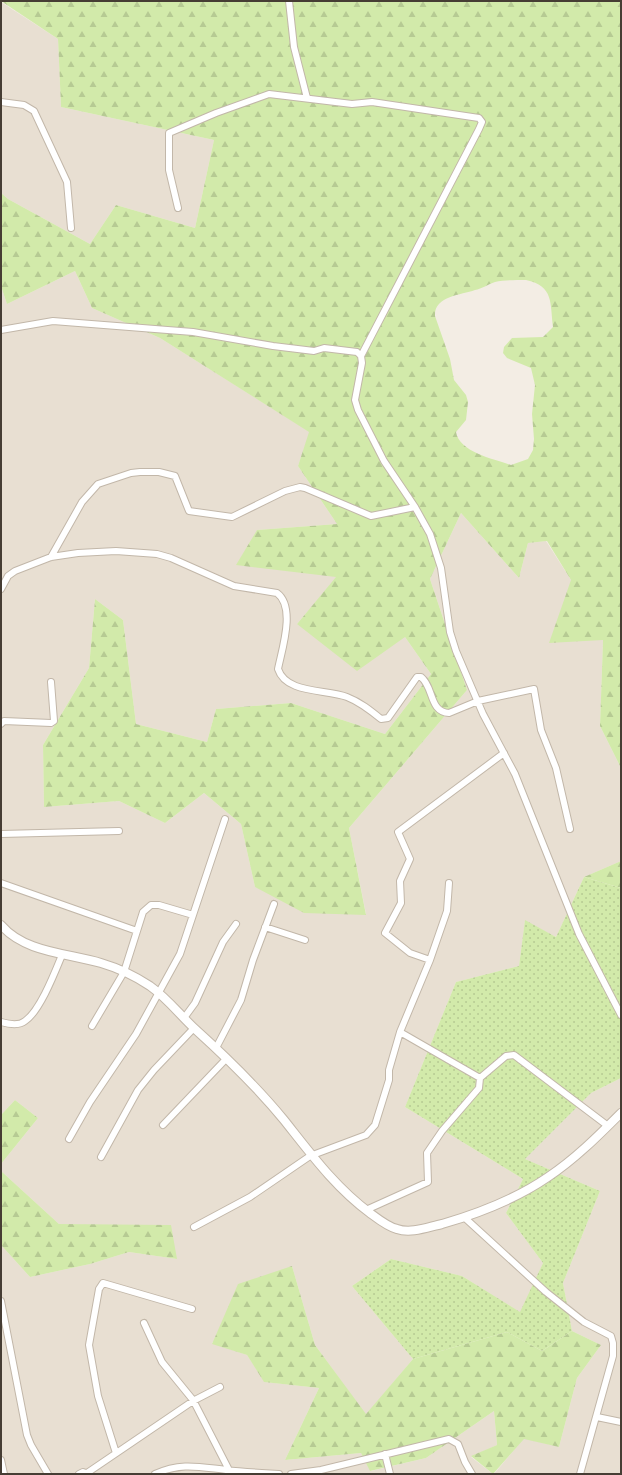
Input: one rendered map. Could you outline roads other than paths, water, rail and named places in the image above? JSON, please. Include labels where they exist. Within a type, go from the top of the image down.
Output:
[{"type":"street","points":[[289,1],[294,47],[307,98]]},
{"type":"street","points":[[178,208],[170,170],[169,133],[216,113],[269,94],[352,104],[372,102],[479,118],[482,122],[360,356]]},
{"type":"street","points":[[1,102],[24,105],[34,111],[67,182],[71,228]]},
{"type":"street","points":[[1,330],[53,321],[193,332],[273,346],[314,351],[324,348],[357,352],[362,363],[355,400],[358,410],[384,461],[415,507],[433,542],[444,582],[452,638],[478,702],[515,774],[579,934],[621,1015]]},
{"type":"street","points":[[51,557],[82,502],[98,484],[131,473],[159,472],[175,476],[189,511],[230,517],[285,491],[300,487],[371,516],[415,507]]},
{"type":"street","points":[[1,589],[8,576],[15,571],[51,557],[78,553],[116,551],[157,554],[172,558],[234,586],[277,593],[282,597],[287,610],[286,630],[278,669],[280,675],[286,681],[300,687],[347,697],[364,705],[381,719],[388,718],[417,677],[421,677],[427,682],[435,704],[439,711],[444,713],[449,713],[478,702],[534,689],[541,730],[556,768],[570,829]]},
{"type":"street","points":[[2,721],[54,722],[51,682]]},
{"type":"street","points":[[430,960],[410,953],[385,933],[401,903],[400,880],[410,859],[398,832],[504,753]]},
{"type":"street","points":[[69,1139],[90,1102],[136,1034],[180,954],[225,819]]},
{"type":"street","points":[[1,834],[119,831]]},
{"type":"street","points":[[1,883],[137,931]]},
{"type":"street","points":[[194,1227],[250,1197],[310,1156],[366,1135],[373,1129],[390,1080],[389,1070],[400,1032],[430,960],[447,911],[449,883]]},
{"type":"street","points":[[216,1048],[241,1000],[274,904]]},
{"type":"street","points":[[92,1026],[124,972],[143,912],[151,905],[159,905],[193,915]]},
{"type":"street","points":[[184,1018],[196,1003],[223,942],[236,924]]},
{"type":"street","points":[[1,925],[13,937],[62,955],[93,961],[124,972],[150,986],[258,1090],[284,1120],[310,1156],[336,1186],[366,1210],[396,1229],[408,1231],[466,1218],[497,1205],[549,1177],[621,1113]]},
{"type":"street","points":[[265,927],[305,940]]},
{"type":"street","points":[[1,1022],[18,1024],[26,1020],[49,986],[62,955]]},
{"type":"street","points":[[101,1158],[138,1090],[154,1070],[194,1028]]},
{"type":"street","points":[[400,1032],[480,1078]]},
{"type":"street","points":[[366,1210],[428,1182],[426,1154],[442,1131],[479,1088],[480,1078],[506,1056],[514,1055],[608,1126]]},
{"type":"street","points":[[164,1125],[226,1059]]},
{"type":"street","points":[[466,1218],[546,1292],[584,1322],[611,1336],[613,1343],[613,1356],[580,1474]]},
{"type":"street","points":[[116,1454],[98,1396],[89,1345],[99,1289],[103,1283],[192,1309]]},
{"type":"street","points":[[1,1302],[27,1435],[31,1445],[48,1474]]},
{"type":"street","points":[[144,1322],[162,1362],[193,1401],[229,1470]]},
{"type":"street","points":[[79,1474],[88,1473],[193,1401],[220,1387]]},
{"type":"street","points":[[597,1417],[621,1422]]},
{"type":"street","points":[[291,1474],[321,1470],[449,1438],[458,1444],[464,1462],[472,1474]]},
{"type":"street","points":[[385,1454],[390,1474]]},
{"type":"street","points":[[1,1460],[4,1474]]},
{"type":"street","points":[[156,1474],[180,1466],[195,1465],[229,1470],[279,1474]]}]
